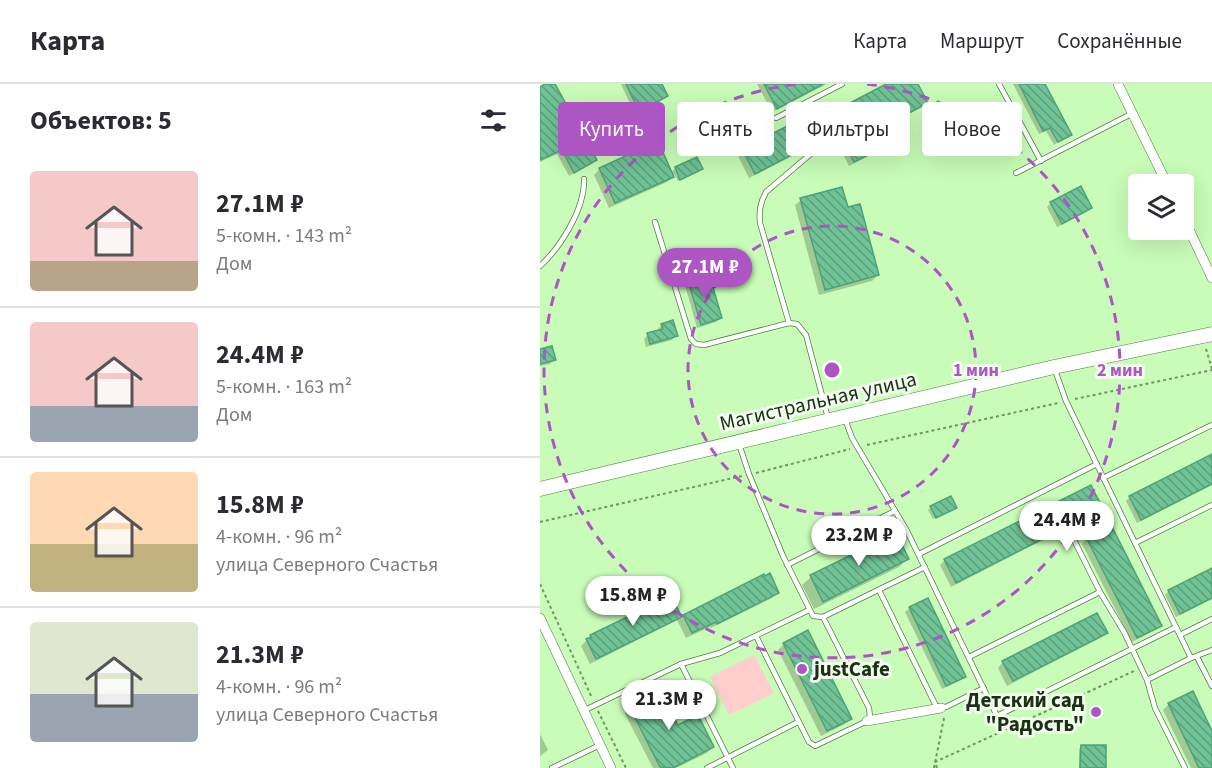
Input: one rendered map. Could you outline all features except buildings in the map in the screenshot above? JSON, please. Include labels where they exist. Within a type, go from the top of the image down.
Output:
[{"type":"main road","name":"Магистральная улица","points":[[540,489],[1054,367],[1212,334]]},
{"type":"street","points":[[1118,84],[1162,174]]},
{"type":"street","points":[[1194,240],[1212,278]]},
{"type":"street","points":[[540,618],[611,768]]},
{"type":"street","points":[[867,721],[944,707]]},
{"type":"lane","points":[[776,118],[842,84]]},
{"type":"lane","points":[[999,84],[1041,161]]},
{"type":"lane","points":[[1016,173],[1132,113]]},
{"type":"lane","points":[[789,323],[760,223],[759,212],[766,192],[808,156]]},
{"type":"lane","points":[[540,266],[562,239],[578,212],[583,198],[585,179]]},
{"type":"lane","points":[[655,222],[691,339],[696,344],[704,345],[789,323],[798,324],[806,335],[829,420]]},
{"type":"lane","points":[[1054,367],[1066,401],[1191,658]]},
{"type":"lane","points":[[844,417],[857,448],[919,554],[997,716],[1176,627]]},
{"type":"lane","points":[[1103,477],[1212,425]]},
{"type":"lane","points":[[738,442],[787,565],[813,616],[823,617],[925,567]]},
{"type":"lane","points":[[919,554],[1097,465]]},
{"type":"lane","points":[[1135,543],[1212,505]]},
{"type":"lane","points":[[787,565],[895,511]]},
{"type":"lane","points":[[1072,536],[1132,649],[1147,680],[1155,708],[1185,768]]},
{"type":"lane","points":[[879,590],[933,702],[944,707],[984,688]]},
{"type":"lane","points":[[969,657],[1100,591]]},
{"type":"lane","points":[[584,711],[681,664],[720,653],[809,610]]},
{"type":"lane","points":[[756,636],[808,742],[815,746],[867,721],[870,717],[869,708],[823,617]]},
{"type":"lane","points":[[1180,635],[1212,619]]},
{"type":"lane","points":[[1147,680],[1212,650]]},
{"type":"lane","points":[[1197,657],[1212,686]]},
{"type":"lane","points":[[681,664],[733,768]]},
{"type":"lane","points":[[706,768],[798,722]]},
{"type":"lane","points":[[552,768],[600,745]]},
{"type":"path","points":[[540,522],[857,448],[1212,370]]},
{"type":"path","points":[[540,584],[595,706],[626,768]]},
{"type":"path","points":[[935,762],[1139,669]]},
{"type":"path","points":[[936,768],[944,707]]},
{"type":"shaded area","points":[[754,655],[774,693],[729,715],[710,677]]},
{"type":"place","name":"justCafe","points":[[802,669]]},
{"type":"place","name":"Детский сад \"Радость\"","points":[[1096,712]]}]
